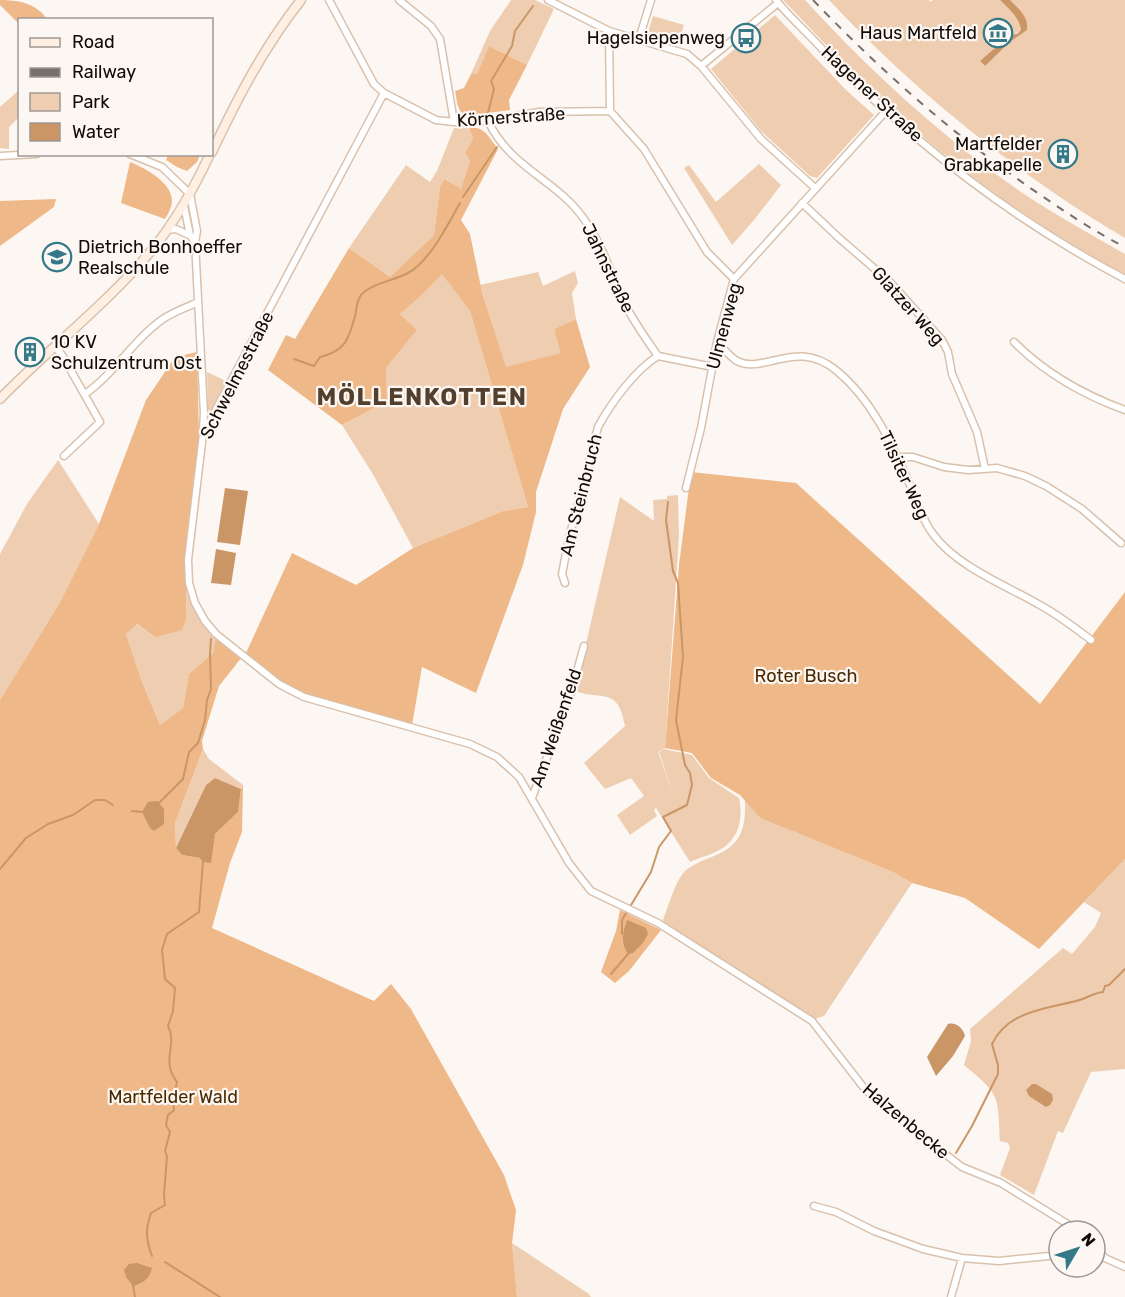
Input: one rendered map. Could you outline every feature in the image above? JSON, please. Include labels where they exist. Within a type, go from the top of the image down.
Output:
[{"type":"main road","points":[[213,149],[256,65],[301,0]]},
{"type":"main road","points":[[0,399],[126,278],[181,216],[184,205],[209,156]]},
{"type":"street","name":"Körnerstraße","points":[[329,0],[374,84],[384,93],[436,120],[488,121],[539,112],[610,111]]},
{"type":"street","points":[[399,0],[431,26],[440,39],[454,122]]},
{"type":"street","points":[[548,0],[609,31],[687,54],[701,66],[761,139],[815,188]]},
{"type":"street","points":[[639,39],[651,0]]},
{"type":"street","points":[[701,66],[777,2]]},
{"type":"street","name":"Hagener Straße","points":[[777,2],[856,83],[957,171],[1074,252],[1125,279]]},
{"type":"street","points":[[609,31],[610,111],[644,149],[707,252],[734,279]]},
{"type":"street","name":"Schwelmestraße","points":[[384,93],[202,434],[188,560],[189,583],[195,603],[211,627],[279,684],[304,697],[470,744],[498,757],[519,777],[532,798]]},
{"type":"street","name":"Ulmenweg","points":[[686,488],[701,428],[717,342],[734,279],[886,111]]},
{"type":"street","name":"Jahnstraße","points":[[488,121],[496,136],[522,165],[553,188],[583,217],[601,248],[633,320],[658,356]]},
{"type":"street","points":[[0,156],[18,155]]},
{"type":"street","points":[[135,156],[162,167],[190,194],[197,231],[195,242],[196,303],[203,401],[202,434]]},
{"type":"street","name":"Glatzer Weg","points":[[802,203],[890,282],[942,340],[948,352],[952,374],[977,432],[985,468]]},
{"type":"street","points":[[181,216],[194,219]]},
{"type":"street","points":[[181,216],[195,242]]},
{"type":"street","points":[[167,230],[176,229],[190,235]]},
{"type":"street","points":[[85,394],[101,383],[154,326],[196,303]]},
{"type":"street","name":"Tilsiter Weg","points":[[717,342],[736,361],[745,364],[797,356],[819,360],[831,366],[846,379],[871,409],[898,457],[924,519],[941,544],[967,564],[1059,616],[1091,640]]},
{"type":"street","points":[[1014,342],[1046,369],[1077,389],[1125,410]]},
{"type":"street","points":[[55,346],[100,422],[64,456]]},
{"type":"street","points":[[658,356],[712,367]]},
{"type":"street","name":"Am Steinbruch","points":[[565,583],[562,574],[565,557],[598,427],[607,411],[643,366],[658,356]]},
{"type":"street","points":[[898,457],[913,457],[944,467],[968,470],[997,468],[1025,476],[1046,486],[1082,509],[1121,543]]},
{"type":"street","name":"Am Weißenfeld","points":[[584,646],[571,693],[532,798],[576,874],[591,891],[658,923],[693,946]]},
{"type":"street","name":"Halzenbecke","points":[[693,946],[812,1021],[871,1095],[962,1167],[1001,1183],[1060,1219]]},
{"type":"street","points":[[814,1206],[836,1212],[874,1231],[923,1249],[962,1258],[999,1261],[1047,1256]]},
{"type":"street","points":[[951,1297],[962,1258]]},
{"type":"street","points":[[1107,1258],[1125,1267]]},
{"type":"green space","points":[[0,0],[26,3],[38,9],[46,18],[18,18],[18,23],[0,5]]},
{"type":"green space","points":[[511,0],[535,0],[554,9],[527,65],[489,46],[477,74],[471,74],[490,31]]},
{"type":"green space","points":[[783,0],[805,0],[883,79],[967,152],[1027,196],[1125,254],[1125,274],[1032,219],[945,155],[876,95]]},
{"type":"green space","points":[[829,0],[929,0],[930,2],[933,0],[1000,0],[1016,17],[1021,30],[980,61],[985,66],[1010,42],[1027,30],[1018,8],[1010,0],[1125,0],[1125,238],[1046,187],[969,130],[896,67]]},
{"type":"green space","points":[[775,15],[846,90],[874,115],[817,178],[810,176],[761,131],[711,69]]},
{"type":"green space","points":[[653,16],[684,25],[678,42],[648,32]]},
{"type":"green space","points":[[489,46],[527,65],[509,100],[510,110],[467,116],[459,109],[455,91],[464,88],[471,74],[477,74]]},
{"type":"green space","points":[[18,91],[18,118],[9,127],[9,149],[0,148],[0,107]]},
{"type":"green space","points":[[469,127],[473,139],[465,153],[470,161],[461,190],[446,179],[440,187],[434,235],[390,277],[349,248],[406,165],[430,182],[437,171],[454,128]]},
{"type":"green space","points":[[469,127],[483,131],[498,149],[461,220],[470,234],[482,292],[506,367],[561,353],[554,329],[576,319],[590,367],[563,409],[536,492],[536,512],[523,565],[476,693],[422,667],[412,725],[306,695],[281,681],[246,653],[292,553],[356,585],[413,548],[503,511],[528,507],[470,311],[442,274],[400,314],[417,330],[386,368],[387,401],[342,425],[268,370],[286,335],[295,339],[349,248],[390,277],[434,235],[440,187],[445,179],[461,189],[470,161],[465,153],[473,139]]},
{"type":"green space","points":[[168,156],[200,156],[197,162],[187,171],[166,160]]},
{"type":"green space","points":[[130,162],[150,172],[168,188],[172,203],[165,219],[121,203]]},
{"type":"green space","points":[[759,164],[781,185],[732,245],[684,168],[689,165],[716,202]]},
{"type":"green space","points":[[56,199],[54,207],[0,246],[0,201]]},
{"type":"green space","points":[[575,271],[578,283],[572,293],[576,319],[554,329],[562,353],[506,368],[480,285],[538,272],[543,286]]},
{"type":"green space","points":[[442,273],[470,311],[528,507],[503,511],[413,548],[374,476],[342,425],[387,401],[386,368],[417,330],[400,314]]},
{"type":"green space","name":"Martfelder Wald","points":[[197,352],[199,435],[186,547],[186,619],[182,630],[155,637],[137,624],[126,634],[142,682],[160,725],[183,708],[189,674],[213,653],[216,636],[242,657],[219,686],[202,741],[203,749],[175,823],[176,848],[182,855],[200,858],[215,834],[238,812],[243,785],[242,832],[230,863],[212,928],[374,1001],[391,984],[411,1009],[504,1175],[516,1210],[512,1243],[517,1297],[0,1297],[0,700],[59,604],[99,524],[146,400],[175,357]]},
{"type":"green space","points":[[207,372],[226,381],[211,410],[208,410]]},
{"type":"green space","points":[[58,460],[99,524],[59,604],[0,700],[0,554],[27,504]]},
{"type":"green space","name":"Roter Busch","points":[[691,472],[796,483],[1040,704],[1125,592],[1125,859],[1039,949],[965,898],[912,883],[893,872],[760,818],[740,795],[711,778],[692,753],[665,748],[679,565]]},
{"type":"green space","points":[[678,495],[679,536],[665,748],[658,752],[674,796],[659,752],[664,749],[692,755],[709,778],[739,798],[741,812],[736,833],[727,844],[714,853],[690,862],[656,808],[654,810],[657,816],[630,835],[617,815],[644,796],[631,778],[605,789],[584,763],[625,726],[622,713],[618,705],[608,697],[575,691],[620,497],[654,521],[653,500]]},
{"type":"green space","points":[[186,578],[192,604],[216,636],[213,653],[189,674],[183,708],[160,725],[142,682],[126,634],[136,624],[155,637],[186,619]]},
{"type":"green space","points":[[203,749],[209,759],[243,785],[241,789],[215,778],[206,785],[176,848],[175,823]]},
{"type":"green space","points":[[745,800],[760,818],[893,872],[912,883],[824,1016],[815,1019],[667,925],[663,920],[684,872],[728,849],[739,837],[744,821]]},
{"type":"green space","points":[[1125,859],[1125,1069],[1091,1072],[1063,1133],[1058,1131],[1034,1195],[1000,1175],[1010,1148],[1008,1143],[1000,1141],[999,1114],[995,1097],[985,1083],[964,1065],[971,1041],[970,1029],[1063,948],[1072,954],[1095,927],[1101,913],[1084,902]]},
{"type":"green space","points":[[620,910],[661,930],[629,971],[615,983],[601,972],[616,931]]},
{"type":"green space","points":[[512,1243],[589,1294],[591,1297],[517,1297]]},
{"type":"water","points":[[1000,0],[1010,0],[1020,10],[1025,17],[1027,30],[1010,42],[985,66],[980,61],[1010,35],[1017,34],[1021,30],[1016,17]]},
{"type":"water","points":[[225,488],[248,491],[240,545],[217,542]]},
{"type":"water","points":[[216,549],[236,553],[231,585],[211,583]]},
{"type":"water","points":[[215,778],[241,789],[238,812],[215,834],[211,863],[203,862],[200,858],[182,855],[176,848],[206,785]]},
{"type":"water","points":[[157,801],[164,809],[164,824],[154,831],[142,812],[148,802]]},
{"type":"water","points":[[627,920],[646,928],[648,934],[633,953],[628,954],[623,941]]},
{"type":"water","points":[[948,1024],[959,1026],[965,1036],[953,1056],[936,1076],[927,1057]]},
{"type":"water","points":[[1032,1084],[1052,1094],[1053,1100],[1050,1105],[1046,1107],[1029,1096],[1026,1090]]},
{"type":"water","points":[[137,1263],[152,1268],[145,1280],[133,1286],[124,1270],[129,1264]]},
{"type":"waterway","points":[[488,113],[494,89],[491,81],[512,46],[515,31],[533,6]]},
{"type":"waterway","points":[[463,197],[497,147]]},
{"type":"waterway","points":[[294,359],[314,366],[320,357],[341,347],[351,331],[360,296],[372,287],[408,273],[424,260],[460,203]]},
{"type":"waterway","points":[[622,934],[622,920],[651,872],[659,847],[671,831],[663,817],[687,805],[692,785],[690,773],[685,765],[676,720],[683,657],[678,583],[673,571],[666,520],[668,502]]},
{"type":"waterway","points":[[159,803],[183,779],[189,752],[198,743],[211,689],[211,639]]},
{"type":"waterway","points":[[0,869],[26,838],[48,824],[73,815],[95,800],[105,800],[113,805]]},
{"type":"waterway","points":[[132,811],[142,812]]},
{"type":"waterway","points":[[152,1256],[147,1240],[147,1230],[151,1213],[165,1205],[167,1156],[165,1151],[170,1132],[166,1125],[168,1115],[174,1110],[173,1101],[177,1082],[170,1067],[171,1033],[168,1026],[173,1011],[175,988],[165,979],[162,950],[167,934],[199,912],[203,862]]},
{"type":"waterway","points":[[611,974],[628,954]]},
{"type":"waterway","name":"Halzenbecke","points":[[956,1153],[998,1074],[992,1044],[999,1033],[1008,1024],[1028,1013],[1103,992],[1105,986],[1109,985],[1125,969]]},
{"type":"waterway","points":[[165,1262],[220,1297]]},
{"type":"waterway","points":[[133,1285],[135,1297]]},
{"type":"railway","points":[[813,0],[893,78],[979,150],[1060,208],[1125,247]]},
{"type":"place","name":"Haus Martfeld","points":[[998,33]]},
{"type":"place","name":"Hagelsiepenweg","points":[[746,38]]},
{"type":"place","name":"Martfelder Grabkapelle","points":[[1063,154]]},
{"type":"place","name":"Dietrich Bonhoeffer Realschule","points":[[57,257]]},
{"type":"place","name":"10 KV Schulzentrum Ost","points":[[30,352]]},
{"type":"district","name":"MÖLLENKOTTEN","points":[[422,397]]}]
